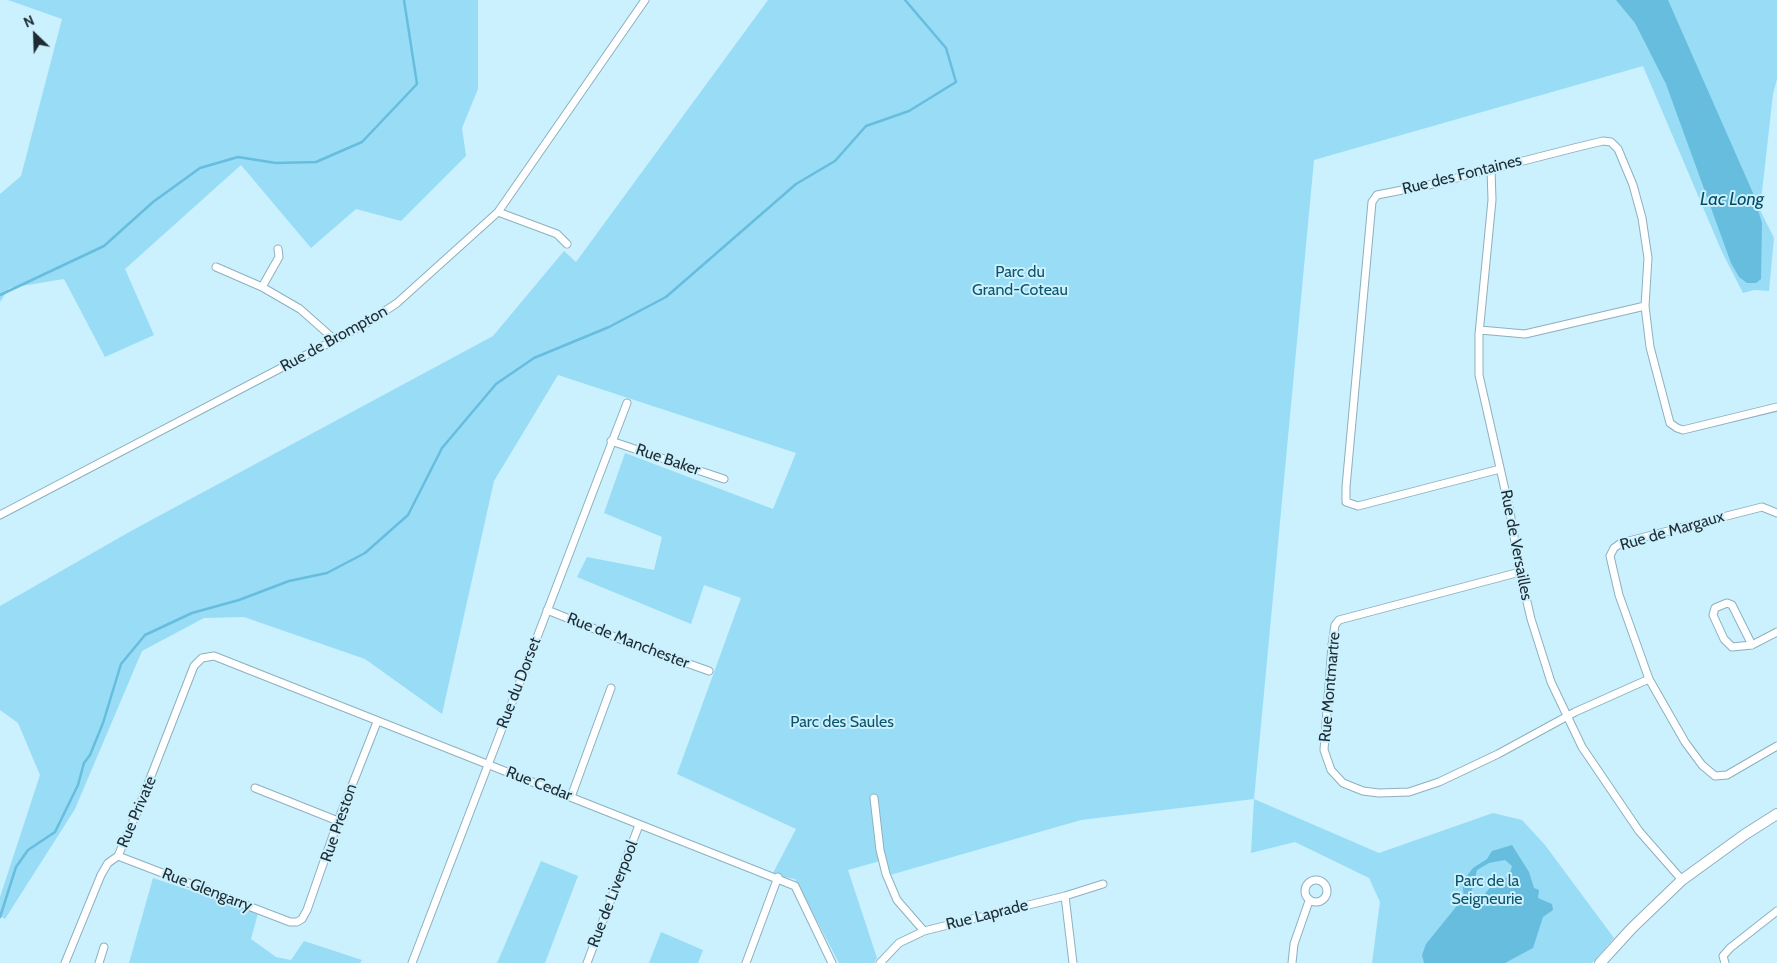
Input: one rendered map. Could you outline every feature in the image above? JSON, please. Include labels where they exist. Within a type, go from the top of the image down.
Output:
[{"type":"street","name":"Rue de Brompton","points":[[0,515],[384,314],[397,304],[498,212],[645,0]]},
{"type":"street","name":"Rue des Fontaines","points":[[1500,469],[1358,506],[1346,502],[1372,202],[1377,195],[1433,184],[1588,144],[1611,142],[1618,149],[1642,218],[1648,258],[1645,306],[1651,354],[1664,408],[1670,423],[1676,428],[1683,430],[1777,407]]},
{"type":"street","name":"Rue de Versailles","points":[[1491,169],[1492,200],[1480,330],[1479,375],[1511,517],[1520,572],[1539,647],[1567,716],[1582,747],[1639,832],[1682,880]]},
{"type":"street","points":[[498,212],[557,234],[567,244]]},
{"type":"street","points":[[262,287],[279,257],[278,249]]},
{"type":"street","points":[[216,267],[262,287],[300,309],[335,340]]},
{"type":"street","points":[[1480,330],[1525,334],[1645,306]]},
{"type":"street","name":"Rue du Dorset","points":[[412,963],[627,403]]},
{"type":"street","name":"Rue Baker","points":[[611,441],[724,479]]},
{"type":"street","name":"Rue de Margaux","points":[[1777,513],[1762,507],[1621,543],[1614,548],[1610,556],[1619,595],[1649,679],[1685,742],[1702,765],[1715,776],[1727,775],[1777,746]]},
{"type":"street","name":"Rue Montmartre","points":[[1520,572],[1339,620],[1335,625],[1332,645],[1324,750],[1327,762],[1331,770],[1343,783],[1364,791],[1379,793],[1409,792],[1467,770],[1567,716]]},
{"type":"street","points":[[1752,645],[1732,605],[1721,604],[1715,608],[1713,615],[1724,639],[1732,647],[1752,645],[1777,632]]},
{"type":"street","name":"Rue de Manchester","points":[[547,610],[630,643],[710,671]]},
{"type":"street","name":"Rue Cedar","points":[[202,658],[214,656],[376,722],[778,877],[795,886],[832,963]]},
{"type":"street","name":"Rue Private","points":[[65,963],[101,875],[108,863],[118,856],[156,768],[194,666],[202,658]]},
{"type":"street","points":[[1567,716],[1649,679]]},
{"type":"street","points":[[571,797],[611,688]]},
{"type":"street","name":"Rue Preston","points":[[298,922],[302,920],[308,910],[338,821],[376,722]]},
{"type":"street","points":[[255,788],[338,821]]},
{"type":"street","points":[[874,798],[880,850],[886,874],[897,900],[924,931]]},
{"type":"street","points":[[1600,963],[1632,928],[1682,880],[1744,835],[1777,814]]},
{"type":"street","name":"Rue de Liverpool","points":[[587,963],[639,825]]},
{"type":"street","name":"Rue Glengarry","points":[[118,856],[290,922],[298,922]]},
{"type":"street","points":[[746,963],[778,877]]},
{"type":"street","name":"Rue Laprade","points":[[880,963],[899,944],[924,931],[1065,896],[1103,884]]},
{"type":"street","points":[[1065,896],[1073,963]]},
{"type":"street","points":[[1292,963],[1294,944],[1309,900]]},
{"type":"street","points":[[1725,963],[1724,956],[1730,948],[1777,911]]},
{"type":"street","points":[[98,963],[104,948]]},
{"type":"green space","points":[[8,0],[478,0],[478,89],[462,128],[466,156],[401,221],[356,209],[311,248],[241,165],[125,269],[154,335],[105,357],[64,279],[9,288],[0,302],[0,194],[21,176],[62,19]]},
{"type":"green space","name":"Parc du Grand-Coteau","points":[[768,0],[1777,0],[1777,79],[1773,94],[1760,210],[1774,238],[1769,291],[1754,290],[1743,293],[1722,252],[1643,66],[1314,160],[1254,799],[1081,820],[890,875],[880,861],[848,870],[877,958],[874,963],[839,963],[795,879],[772,875],[796,829],[677,774],[741,598],[704,585],[691,624],[577,577],[587,557],[654,570],[662,537],[604,513],[625,453],[773,509],[796,453],[558,375],[494,481],[442,714],[365,659],[244,617],[204,618],[142,651],[75,809],[5,919],[0,916],[0,897],[40,775],[18,723],[0,710],[0,606],[131,531],[493,336],[564,251],[576,262]]},
{"type":"green space","name":"Parc de la Seigneurie","points":[[1254,799],[1379,853],[1493,813],[1522,820],[1545,845],[1614,938],[1592,963],[1372,963],[1380,902],[1369,878],[1295,842],[1251,853]]},
{"type":"green space","points":[[541,861],[578,876],[545,963],[497,963]]},
{"type":"green space","points":[[153,878],[258,913],[251,939],[276,957],[291,960],[304,941],[362,960],[360,963],[129,963]]},
{"type":"green space","points":[[661,932],[703,950],[698,963],[649,963]]},
{"type":"water","name":"Lac Long","points":[[1616,0],[1668,0],[1753,193],[1762,223],[1761,279],[1756,283],[1747,283],[1739,277],[1731,263],[1666,84],[1635,23]]},
{"type":"water","points":[[1512,845],[1529,872],[1534,888],[1539,890],[1538,898],[1552,904],[1553,910],[1543,917],[1533,948],[1505,963],[1424,963],[1422,955],[1426,944],[1464,897],[1462,882],[1473,868],[1487,859],[1492,851]],"holes":[[[1505,860],[1512,866],[1509,876],[1493,884],[1483,896],[1473,897],[1471,894],[1477,870],[1489,863]]]},
{"type":"waterway","points":[[0,295],[104,246],[153,202],[200,168],[238,157],[276,163],[316,162],[362,142],[417,84],[404,0]]},
{"type":"waterway","points":[[0,917],[16,867],[28,850],[55,832],[78,785],[84,763],[90,755],[103,723],[121,664],[145,635],[192,613],[239,600],[289,581],[327,573],[365,553],[408,515],[442,448],[496,384],[534,358],[609,327],[666,297],[796,184],[835,161],[866,126],[909,111],[956,82],[946,48],[905,0]]},
{"type":"park label","name":"Parc des Saules","points":[[842,722]]}]
